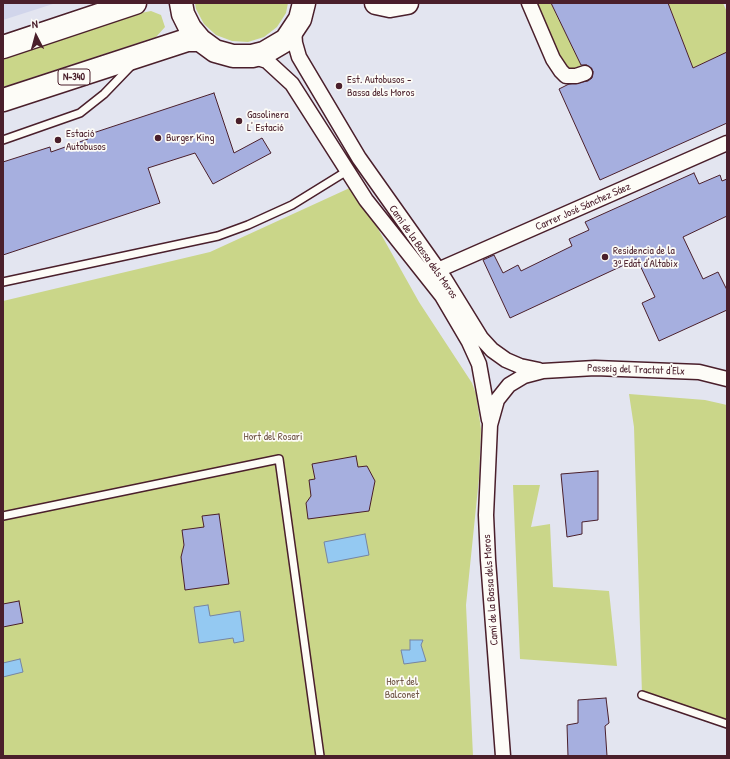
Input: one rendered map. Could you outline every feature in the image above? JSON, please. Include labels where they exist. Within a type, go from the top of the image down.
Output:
[{"type":"highway","points":[[3,47],[135,3]]},
{"type":"highway","points":[[181,3],[183,14],[190,28],[200,40],[221,52],[233,56],[252,56],[276,48],[294,30],[306,4]]},
{"type":"highway","points":[[376,3],[390,6],[407,3]]},
{"type":"highway","name":"N-340","points":[[3,100],[187,40],[200,40]]},
{"type":"street","points":[[528,3],[553,59],[561,70],[566,76],[576,76],[585,73]]},
{"type":"street","name":"Camí de la Bassa dels Moros","points":[[294,30],[294,43],[299,57],[360,158],[438,270],[481,338],[492,350],[520,366],[543,371]]},
{"type":"street","name":"Camí de la Bassa dels Moros","points":[[252,56],[267,61],[292,84],[366,200],[442,296],[469,342],[479,364],[490,425],[486,486],[488,560],[503,756]]},
{"type":"street","name":"Carrer José Sánchez Sáez","points":[[438,270],[727,144]]},
{"type":"street","name":"Passeig del Tractat d'Elx","points":[[543,371],[594,368],[699,372],[727,379]]},
{"type":"street","name":"Camí de la Bassa dels Moros","points":[[490,425],[498,400],[509,385],[524,376],[543,371]]},
{"type":"lane","points":[[3,140],[80,113],[104,94],[120,75],[145,54]]},
{"type":"lane","points":[[3,282],[218,236],[248,225],[292,205],[347,172]]},
{"type":"lane","points":[[3,516],[279,459],[320,756]]},
{"type":"lane","points":[[642,695],[727,724]]},
{"type":"shaded area","points":[[3,3],[56,3],[3,20]]},
{"type":"green space","points":[[195,3],[288,3],[286,13],[277,27],[264,37],[248,42],[232,41],[216,35],[204,24],[196,9]]},
{"type":"green space","points":[[535,3],[551,3],[582,67],[578,70],[568,68],[563,64],[558,56]]},
{"type":"green space","points":[[668,3],[723,3],[727,12],[727,52],[693,68]]},
{"type":"green space","points":[[151,11],[161,15],[165,27],[156,37],[3,87],[3,58]]},
{"type":"green space","name":"Hort del Rosari","points":[[354,186],[419,302],[472,383],[476,394],[481,429],[479,478],[466,605],[473,756],[3,756],[3,301],[210,252]]},
{"type":"green space","points":[[629,394],[705,400],[727,405],[727,724],[642,695],[634,427]]},
{"type":"green space","points":[[513,485],[540,485],[531,527],[550,524],[553,587],[609,591],[617,666],[520,659]]},
{"type":"water","points":[[365,534],[369,555],[328,563],[324,542]]},
{"type":"water","points":[[208,605],[210,616],[240,611],[244,641],[234,643],[233,638],[199,643],[194,607]]},
{"type":"water","points":[[410,640],[423,640],[421,645],[426,661],[404,664],[401,650],[410,650]]},
{"type":"water","points":[[20,659],[23,672],[3,677],[3,663]]},
{"type":"building","points":[[551,3],[668,3],[693,68],[727,52],[727,123],[600,180],[559,89],[569,84],[588,81],[592,78],[593,71],[587,65],[581,65]]},
{"type":"building","points":[[214,93],[234,153],[262,138],[271,153],[213,184],[195,153],[148,168],[160,203],[3,255],[3,162],[50,147],[51,152],[88,139],[87,135]]},
{"type":"building","name":"Residencia de la 3ª Edat d'Altabix","points":[[694,173],[699,184],[720,175],[722,181],[727,179],[727,216],[683,237],[703,279],[718,272],[727,290],[727,310],[659,341],[642,303],[655,297],[637,259],[510,318],[483,260],[494,255],[503,273],[518,265],[521,271],[572,246],[569,239],[589,230],[585,222]]},
{"type":"building","points":[[356,456],[358,467],[367,466],[375,481],[369,511],[308,519],[306,503],[311,496],[309,480],[315,479],[312,464]]},
{"type":"building","points":[[598,471],[598,520],[582,522],[582,534],[567,537],[561,474]]},
{"type":"building","points":[[219,514],[229,584],[185,590],[181,557],[184,545],[182,530],[204,527],[202,516]]},
{"type":"building","points":[[19,601],[23,623],[3,627],[3,604]]},
{"type":"building","points":[[606,698],[609,723],[605,726],[607,756],[568,756],[567,725],[578,723],[578,700]]},
{"type":"place","name":"Est. Autobusos - Bassa dels Moros","points":[[339,86]]},
{"type":"place","name":"Gasolinera L' Estació","points":[[239,121]]},
{"type":"place","name":"Burger King","points":[[158,138]]},
{"type":"place","name":"Estació Autobusos","points":[[58,140]]},
{"type":"place","name":"Residencia de la 3ª Edat d'Altabix","points":[[605,257]]},
{"type":"park label","name":"Hort del Balconet","points":[[402,688]]}]
